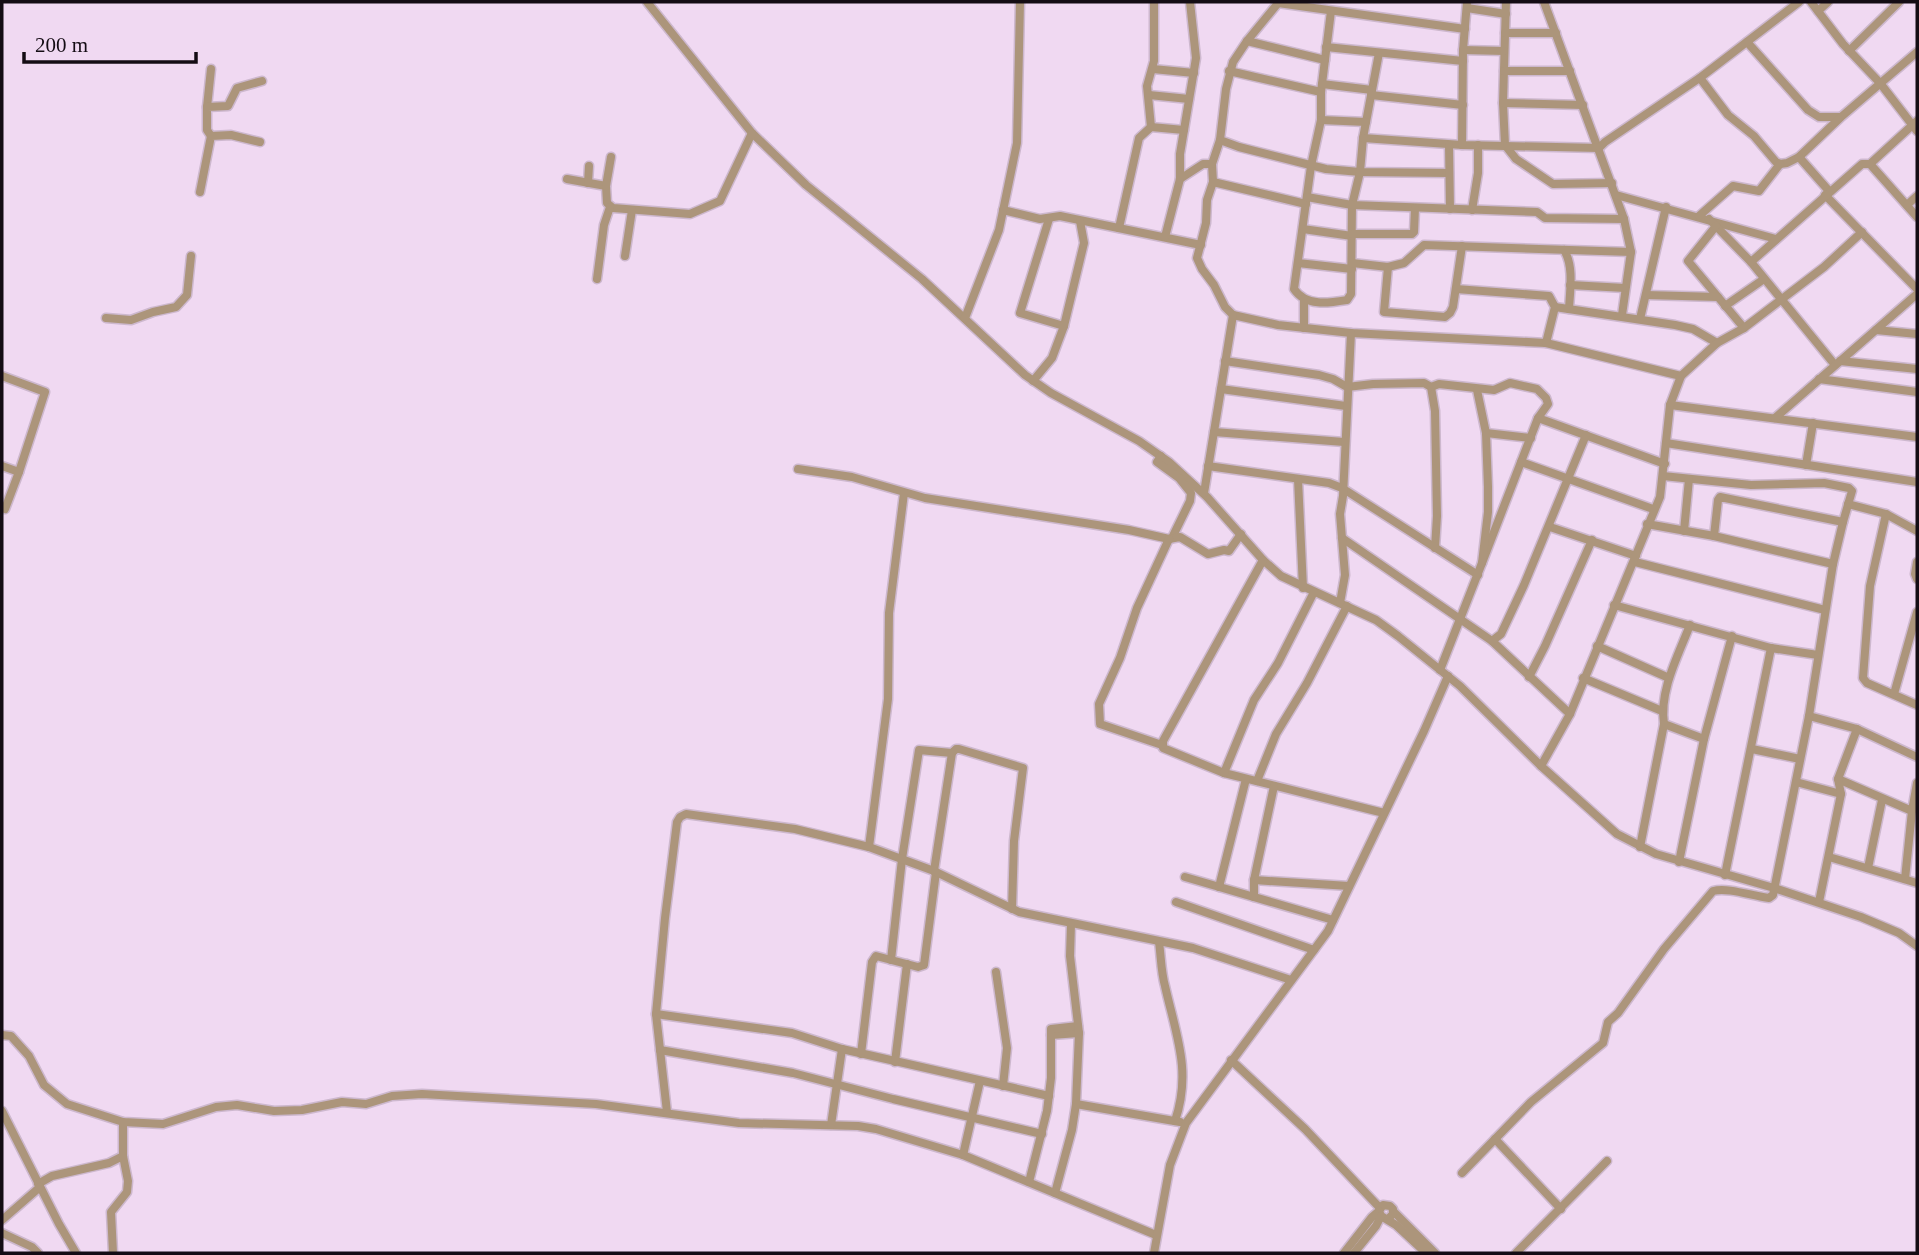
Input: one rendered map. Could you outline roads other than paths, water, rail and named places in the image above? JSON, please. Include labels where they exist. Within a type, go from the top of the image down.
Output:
[{"type":"street","points":[[647,2],[752,133],[807,185],[922,279],[1034,382],[1139,442],[1180,470],[1281,576],[1376,621],[1448,676],[1541,766],[1617,834],[1640,847],[1679,862],[1819,902],[1888,928],[1917,946]]},
{"type":"street","points":[[965,318],[999,230],[1019,125],[1020,2]]},
{"type":"street","points":[[1152,127],[1148,80],[1153,69],[1154,2]]},
{"type":"street","points":[[1166,237],[1180,179],[1180,154],[1196,58],[1190,2]]},
{"type":"street","points":[[1506,2],[1503,103],[1506,145],[1516,159],[1553,184],[1612,183]]},
{"type":"street","points":[[1544,2],[1624,219],[1631,252],[1622,315]]},
{"type":"street","points":[[1363,138],[1449,145],[1599,148],[1700,78],[1799,2]]},
{"type":"street","points":[[1751,262],[1862,164],[1870,164],[1916,126],[1849,51],[1811,2]]},
{"type":"street","points":[[1818,11],[1828,2]]},
{"type":"street","points":[[1849,51],[1899,2]]},
{"type":"street","points":[[1465,29],[1278,3],[1247,41],[1229,71],[1220,140],[1212,164],[1213,181],[1207,200],[1198,258],[1225,307],[1233,314],[1304,328],[1351,333],[1546,342],[1681,376]]},
{"type":"street","points":[[1462,145],[1463,50],[1467,5],[1506,14]]},
{"type":"street","points":[[1331,11],[1321,120],[1311,166],[1294,289],[1304,299],[1329,303],[1348,300],[1351,294],[1352,205],[1360,172],[1363,138],[1378,53]]},
{"type":"street","points":[[1505,33],[1556,33]]},
{"type":"street","points":[[1247,41],[1325,60]]},
{"type":"street","points":[[1747,42],[1808,110],[1819,117],[1841,117]]},
{"type":"street","points":[[1326,47],[1463,61]]},
{"type":"street","points":[[1463,50],[1504,51]]},
{"type":"street","points":[[1699,216],[1733,186],[1759,191],[1780,164],[1799,157],[1917,52]]},
{"type":"street","points":[[200,192],[211,136],[207,130],[207,107],[211,69]]},
{"type":"street","points":[[1153,69],[1194,73]]},
{"type":"street","points":[[1229,71],[1322,88],[1372,92],[1463,106]]},
{"type":"street","points":[[1504,71],[1570,71]]},
{"type":"street","points":[[1700,78],[1728,115],[1754,136],[1780,164]]},
{"type":"street","points":[[207,107],[228,106],[237,88],[262,81]]},
{"type":"street","points":[[1149,95],[1189,99]]},
{"type":"street","points":[[1503,103],[1583,105]]},
{"type":"street","points":[[1321,120],[1366,122]]},
{"type":"street","points":[[1119,228],[1139,138],[1152,127],[1184,130]]},
{"type":"street","points":[[610,207],[690,214],[720,201],[752,133]]},
{"type":"street","points":[[211,136],[231,135],[260,142]]},
{"type":"street","points":[[1220,140],[1311,166],[1360,172],[1449,173]]},
{"type":"street","points":[[1449,145],[1450,209]]},
{"type":"street","points":[[1472,210],[1478,173],[1478,145]]},
{"type":"street","points":[[597,279],[604,225],[610,207],[606,186],[611,157]]},
{"type":"street","points":[[1775,418],[1917,291],[1861,232],[1799,157]]},
{"type":"street","points":[[1180,179],[1203,164],[1212,164]]},
{"type":"street","points":[[1870,164],[1917,217]]},
{"type":"street","points":[[588,183],[589,166]]},
{"type":"street","points":[[567,179],[606,186]]},
{"type":"street","points":[[1213,181],[1307,201],[1537,212],[1545,218],[1624,219]]},
{"type":"street","points":[[1616,195],[1776,239]]},
{"type":"street","points":[[1907,205],[1917,196]]},
{"type":"street","points":[[1640,319],[1666,207]]},
{"type":"street","points":[[1303,229],[1352,235],[1412,234],[1415,208]]},
{"type":"street","points":[[625,256],[632,209]]},
{"type":"street","points":[[1003,210],[1040,219],[1058,216],[1201,245]]},
{"type":"street","points":[[1049,219],[1020,313],[1063,326]]},
{"type":"street","points":[[1709,219],[1751,262],[1838,363],[1917,369]]},
{"type":"street","points":[[1034,382],[1052,358],[1063,326],[1084,243],[1080,221]]},
{"type":"street","points":[[1716,226],[1688,261],[1744,328]]},
{"type":"street","points":[[1541,766],[1570,714],[1660,496],[1670,405],[1681,376],[1717,343],[1744,328],[1824,267],[1861,232]]},
{"type":"street","points":[[1298,263],[1388,267],[1408,262],[1424,244],[1631,252]]},
{"type":"street","points":[[1388,267],[1384,312],[1445,317],[1450,313],[1456,289],[1462,246]]},
{"type":"street","points":[[1564,250],[1570,272],[1569,309]]},
{"type":"street","points":[[1570,272],[1580,256],[1590,250]]},
{"type":"street","points":[[106,318],[131,320],[176,307],[187,295],[191,256]]},
{"type":"street","points":[[1725,306],[1765,279]]},
{"type":"street","points":[[1570,285],[1625,288]]},
{"type":"street","points":[[1456,289],[1549,296],[1555,307],[1546,342]]},
{"type":"street","points":[[1646,295],[1718,297]]},
{"type":"street","points":[[1304,299],[1304,328]]},
{"type":"street","points":[[1555,307],[1622,315],[1693,329],[1717,343]]},
{"type":"street","points":[[1203,493],[1233,314]]},
{"type":"street","points":[[1876,330],[1917,334]]},
{"type":"street","points":[[1257,781],[1276,734],[1307,683],[1344,604],[1345,575],[1340,514],[1351,333]]},
{"type":"street","points":[[1225,360],[1319,375],[1347,387],[1424,383],[1431,387]]},
{"type":"street","points":[[2,376],[45,392],[5,509]]},
{"type":"street","points":[[1819,379],[1917,392]]},
{"type":"street","points":[[1431,387],[1439,384],[1494,390],[1510,383],[1537,389],[1548,404],[1538,418],[1440,670]]},
{"type":"street","points":[[1431,387],[1435,411],[1435,548]]},
{"type":"street","points":[[1221,389],[1346,406]]},
{"type":"street","points":[[1477,390],[1486,433],[1488,512],[1482,564]]},
{"type":"street","points":[[1670,405],[1917,437]]},
{"type":"street","points":[[1538,418],[1665,464]]},
{"type":"street","points":[[1806,465],[1812,423]]},
{"type":"street","points":[[1214,432],[1344,442]]},
{"type":"street","points":[[1486,433],[1531,438]]},
{"type":"street","points":[[1492,641],[1501,634],[1550,527],[1586,435]]},
{"type":"street","points":[[1666,443],[1917,482]]},
{"type":"street","points":[[1161,456],[1157,462],[1179,478],[1191,492],[1190,501],[1137,608],[1120,658],[1099,704],[1100,724],[1162,745],[1166,749],[1246,779],[1384,813]]},
{"type":"street","points":[[1521,463],[1653,509]]},
{"type":"street","points":[[2,466],[19,471]]},
{"type":"street","points":[[1208,466],[1329,483],[1342,488],[1478,575]]},
{"type":"street","points":[[798,469],[852,477],[904,493],[1170,539],[1180,537],[1208,554],[1229,551],[1241,534]]},
{"type":"street","points":[[1462,1173],[1531,1102],[1603,1043],[1608,1022],[1618,1013],[1664,949],[1713,891],[1725,888],[1745,895],[1769,898],[1773,895],[1809,716],[1833,564],[1852,491],[1824,483],[1776,486],[1663,476]]},
{"type":"street","points":[[1298,479],[1303,588]]},
{"type":"street","points":[[1684,531],[1689,479]]},
{"type":"street","points":[[869,847],[888,699],[889,613],[904,493]]},
{"type":"street","points":[[1714,536],[1720,498],[1843,522]]},
{"type":"street","points":[[1848,504],[1886,514],[1917,531]]},
{"type":"street","points":[[1886,514],[1870,586],[1863,678],[1867,683],[1917,705]]},
{"type":"street","points":[[1647,524],[1714,536],[1833,564]]},
{"type":"street","points":[[1550,527],[1592,540],[1635,559],[1825,610]]},
{"type":"street","points":[[1342,538],[1492,641],[1570,714]]},
{"type":"street","points":[[1529,677],[1592,540]]},
{"type":"street","points":[[1162,745],[1263,560]]},
{"type":"street","points":[[1917,562],[1917,579]]},
{"type":"street","points":[[1224,772],[1254,700],[1278,663],[1314,592]]},
{"type":"street","points":[[1614,605],[1772,648],[1818,655]]},
{"type":"street","points":[[1894,694],[1917,612]]},
{"type":"street","points":[[1640,847],[1664,724],[1662,711],[1669,678],[1690,625]]},
{"type":"street","points":[[1679,862],[1704,739],[1732,635]]},
{"type":"street","points":[[1597,646],[1669,678]]},
{"type":"street","points":[[1725,875],[1772,648]]},
{"type":"street","points":[[1154,1253],[1170,1164],[1186,1123],[1314,950],[1333,920],[1448,676]]},
{"type":"street","points":[[1583,678],[1662,711]]},
{"type":"street","points":[[1809,716],[1857,729],[1917,757]]},
{"type":"street","points":[[1664,724],[1704,739]]},
{"type":"street","points":[[1819,902],[1841,794],[1842,787],[1838,779],[1857,729]]},
{"type":"street","points":[[861,1054],[872,962],[876,956],[922,967],[926,961],[935,872],[952,753],[956,749],[1023,768],[1016,819],[1012,909]]},
{"type":"street","points":[[1752,749],[1800,759]]},
{"type":"street","points":[[891,960],[918,751],[952,753]]},
{"type":"street","points":[[1219,887],[1246,779]]},
{"type":"street","points":[[1838,779],[1912,811]]},
{"type":"street","points":[[1796,782],[1841,794]]},
{"type":"street","points":[[1905,879],[1917,783]]},
{"type":"street","points":[[1254,897],[1254,880],[1273,786]]},
{"type":"street","points":[[1868,868],[1882,800]]},
{"type":"street","points":[[667,1112],[656,1014],[665,918],[680,817],[686,814],[795,829],[869,847],[935,872],[1012,909],[1071,924],[1193,948],[1291,980]]},
{"type":"street","points":[[1829,857],[1917,883]]},
{"type":"street","points":[[1185,877],[1333,920]]},
{"type":"street","points":[[1254,880],[1349,886]]},
{"type":"street","points":[[1176,902],[1314,950]]},
{"type":"street","points":[[1055,1194],[1076,1104],[1078,1029],[1070,956],[1071,924]]},
{"type":"street","points":[[1159,942],[1164,982],[1181,1048],[1184,1073],[1175,1121]]},
{"type":"street","points":[[895,1062],[907,964]]},
{"type":"street","points":[[996,972],[1007,1048],[1003,1086]]},
{"type":"street","points":[[656,1014],[792,1033],[861,1054],[1049,1096]]},
{"type":"street","points":[[1029,1182],[1049,1096],[1051,1035],[1078,1029]]},
{"type":"street","points":[[2,1035],[15,1040],[29,1056],[44,1085],[67,1104],[123,1122],[163,1124],[216,1107],[237,1105],[274,1111],[302,1110],[342,1102],[366,1104],[392,1096],[422,1094],[596,1104],[739,1123],[876,1129],[963,1155],[1156,1235]]},
{"type":"street","points":[[831,1125],[842,1049]]},
{"type":"street","points":[[660,1050],[837,1083],[1042,1134]]},
{"type":"street","points":[[1231,1060],[1306,1129],[1426,1253]]},
{"type":"street","points":[[963,1155],[980,1081]]},
{"type":"street","points":[[1076,1104],[1186,1123]]},
{"type":"street","points":[[2,1111],[5,1123],[76,1253]]},
{"type":"street","points":[[113,1253],[111,1212],[127,1192],[128,1184],[123,1156],[123,1122]]},
{"type":"street","points":[[1495,1139],[1561,1209]]},
{"type":"street","points":[[2,1220],[51,1176],[109,1163],[123,1156]]},
{"type":"street","points":[[1516,1253],[1607,1161]]},
{"type":"street","points":[[1354,1253],[1385,1212]]},
{"type":"street","points":[[1344,1253],[1372,1217],[1385,1212]]},
{"type":"street","points":[[1385,1212],[1434,1253]]},
{"type":"street","points":[[1376,1226],[1396,1225]]},
{"type":"street","points":[[2,1233],[32,1247],[37,1253]]}]
